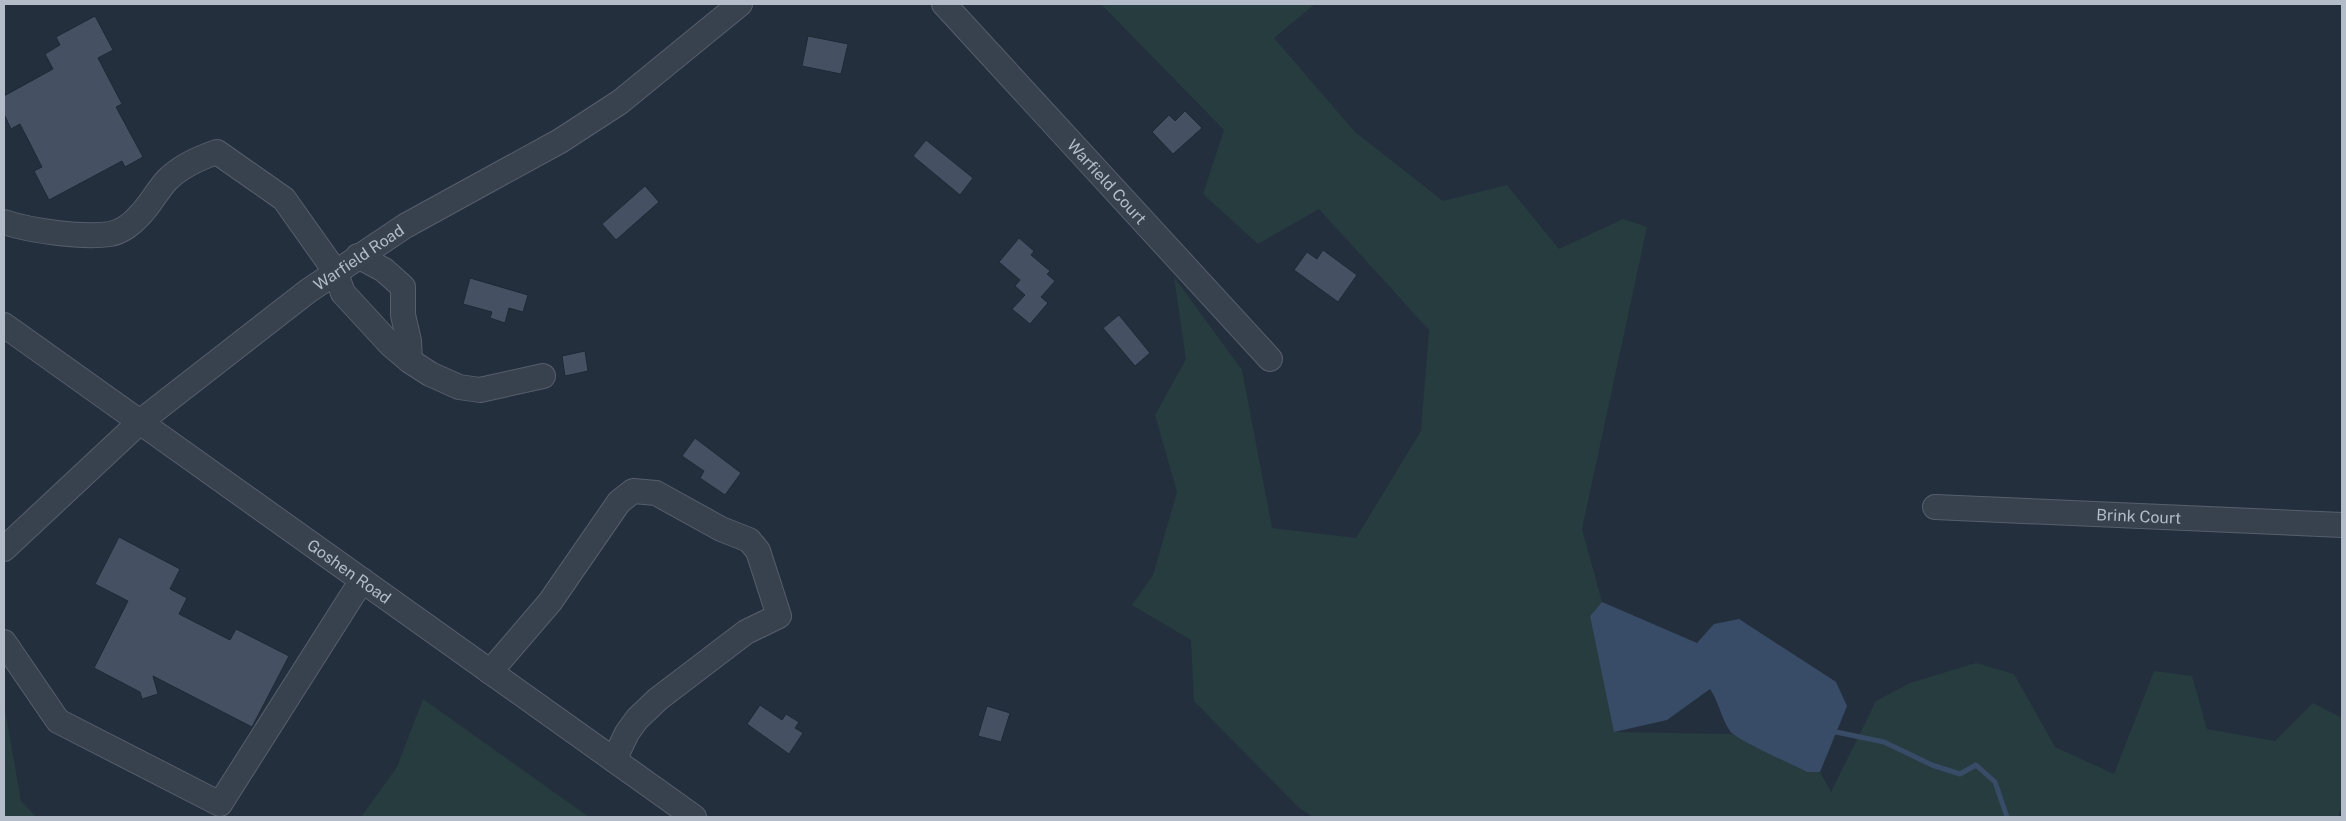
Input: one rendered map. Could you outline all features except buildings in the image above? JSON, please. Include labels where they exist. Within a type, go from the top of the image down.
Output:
[{"type":"street","name":"Warfield Road","points":[[4,548],[141,421],[335,272],[405,226],[560,141],[620,102],[740,4]]},
{"type":"street","name":"Warfield Court","points":[[944,4],[1270,359]]},
{"type":"street","points":[[4,222],[57,232],[112,234],[128,226],[140,216],[167,180],[182,167],[217,152],[284,199],[335,272],[343,293],[410,361],[430,374],[458,387],[480,390],[543,376]]},
{"type":"street","points":[[358,256],[384,270],[403,287],[403,315],[409,341],[410,361]]},
{"type":"street","points":[[370,322],[386,320],[403,302]]},
{"type":"street","name":"Goshen Road","points":[[4,325],[694,817]]},
{"type":"street","points":[[490,672],[550,602],[619,502],[633,491],[656,493],[722,529],[750,540],[758,551],[779,616],[746,632],[658,699],[637,719],[627,733],[614,760]]},
{"type":"street","name":"Brink Court","points":[[1935,507],[2342,525]]},
{"type":"street","points":[[4,642],[58,720],[220,804],[362,580]]},
{"type":"green space","points":[[1101,4],[1315,4],[1274,38],[1355,132],[1443,201],[1507,185],[1559,249],[1623,219],[1647,227],[1582,529],[1602,602],[1590,616],[1615,732],[1732,734],[1807,772],[1820,772],[1831,792],[1876,701],[1910,683],[1976,663],[2014,674],[2055,747],[2114,774],[2154,671],[2192,676],[2207,729],[2275,741],[2313,703],[2342,718],[2342,805],[2338,817],[1313,817],[1298,807],[1194,701],[1191,640],[1132,605],[1153,575],[1177,492],[1155,415],[1186,359],[1174,277],[1242,370],[1272,528],[1356,538],[1421,431],[1429,330],[1319,209],[1258,244],[1203,194],[1224,130]]},
{"type":"green space","points":[[423,699],[589,817],[361,817],[397,767]]},
{"type":"green space","points":[[4,704],[21,801],[36,817],[4,817]]},
{"type":"water","points":[[1602,602],[1697,643],[1714,624],[1739,619],[1836,682],[1847,706],[1820,772],[1807,772],[1734,735],[1727,726],[1710,689],[1667,720],[1614,732],[1590,616]]},
{"type":"waterway","points":[[1836,732],[1884,742],[1932,765],[1960,774],[1976,765],[1995,782],[2007,817]]}]
